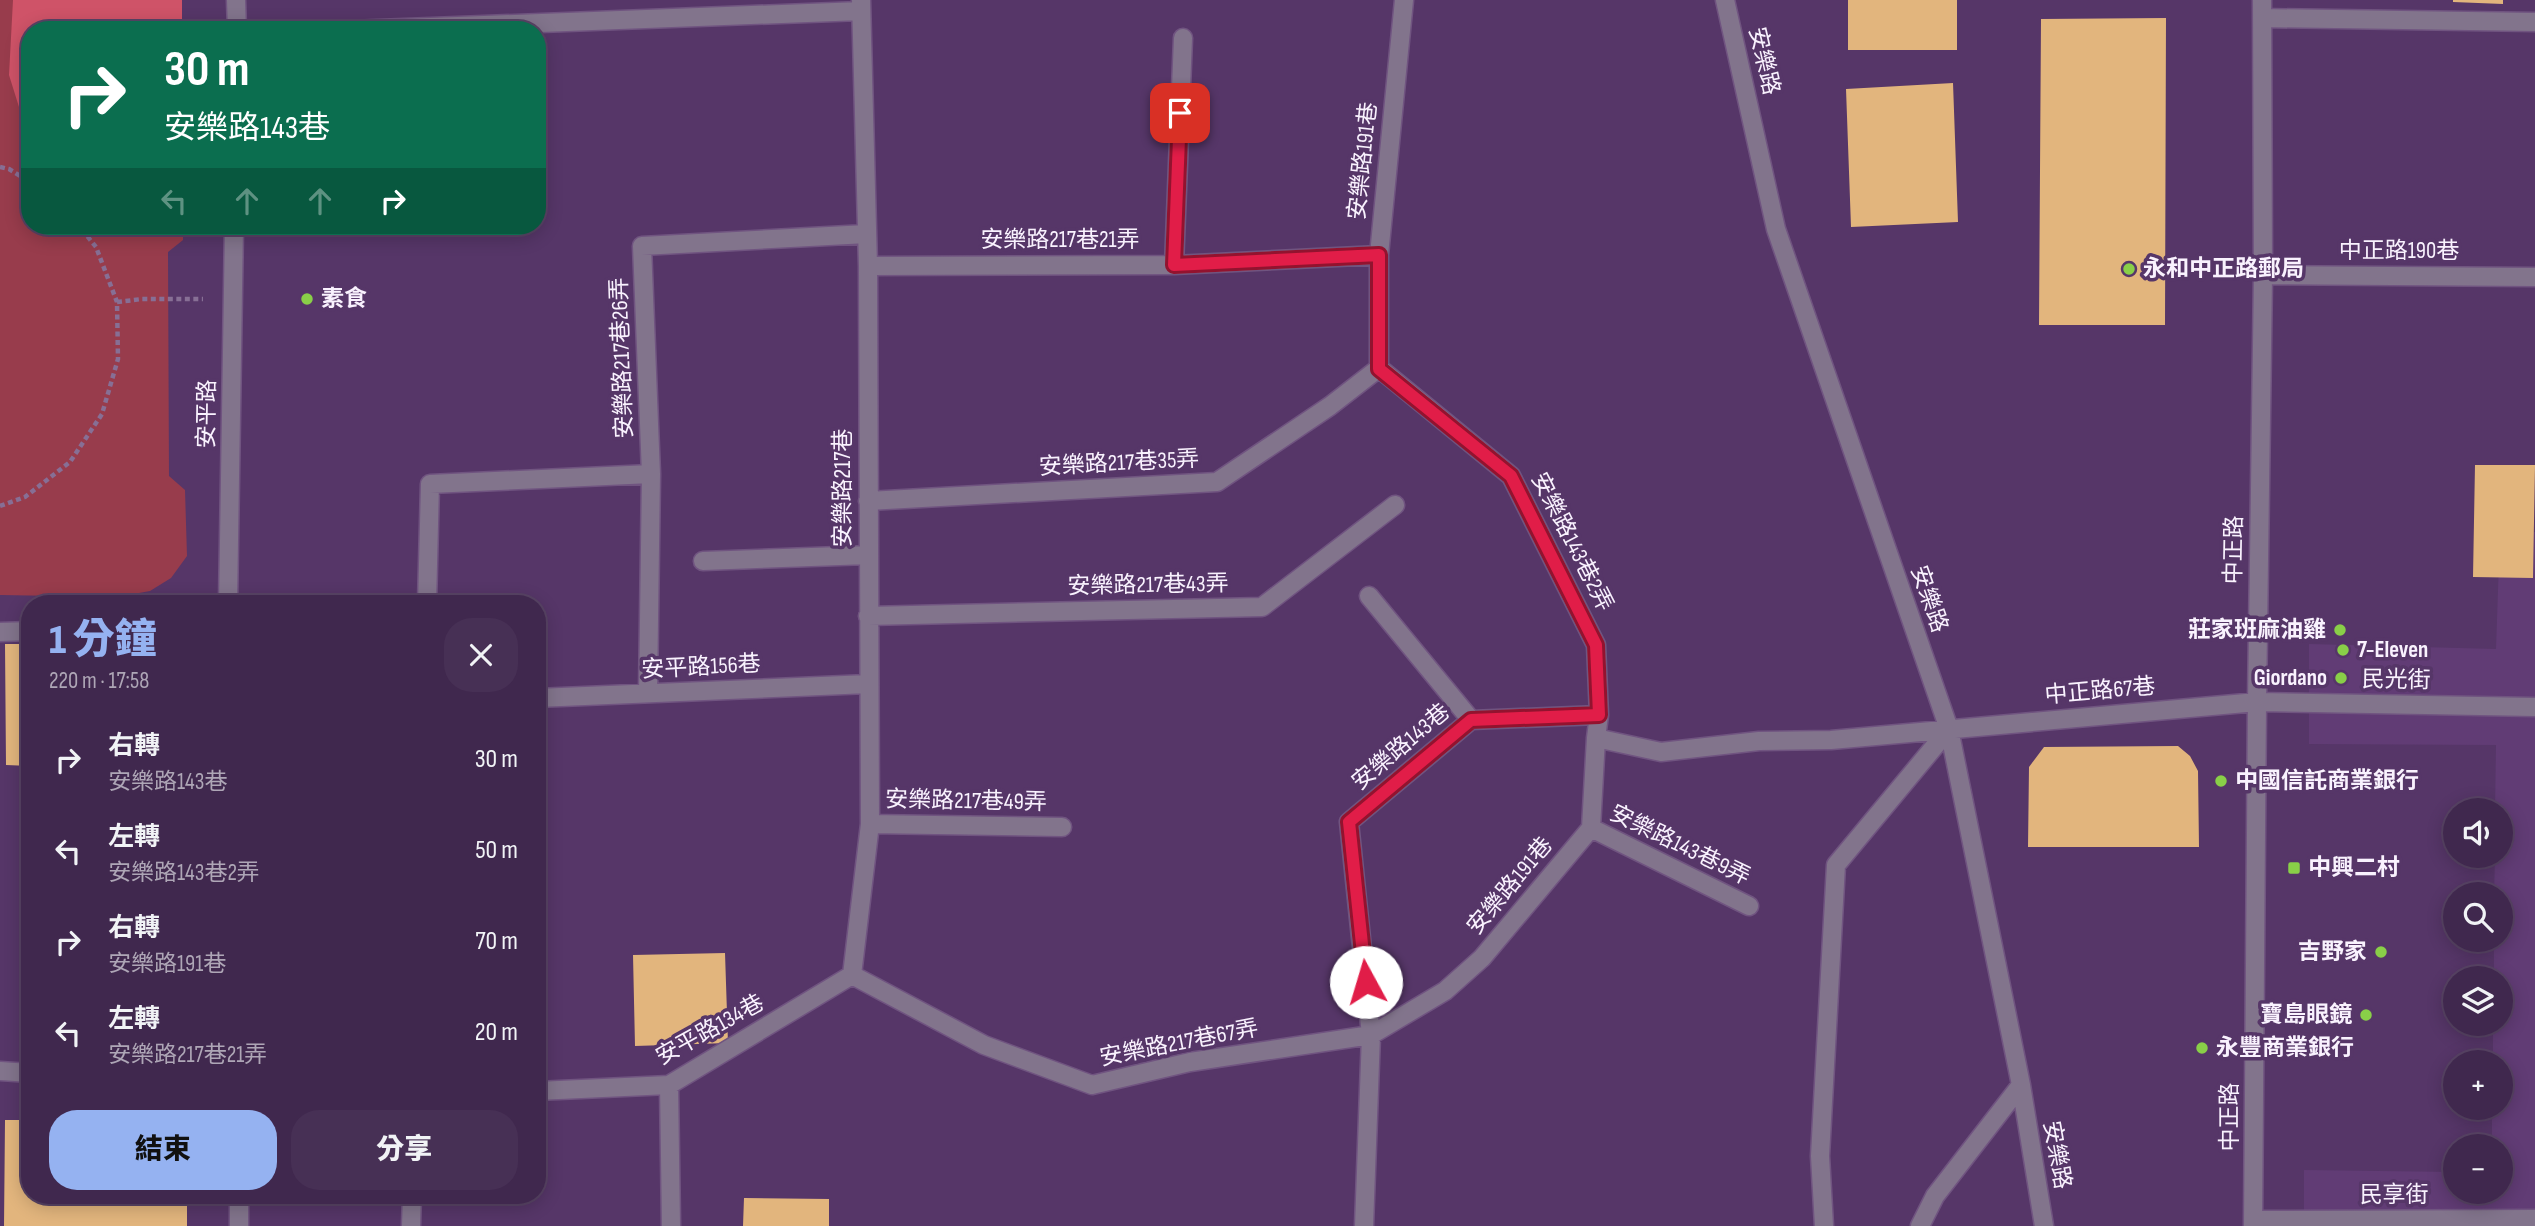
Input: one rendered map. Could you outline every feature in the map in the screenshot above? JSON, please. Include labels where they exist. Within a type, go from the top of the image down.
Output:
[{"type":"street","points":[[236,0],[237,21]]},
{"type":"street","name":"安樂路191巷","points":[[1379,369],[1379,255],[1404,0]]},
{"type":"street","name":"安樂路","points":[[1725,0],[1776,229],[1948,729],[2021,1085],[2044,1226]]},
{"type":"street","points":[[542,21],[861,6]]},
{"type":"street","name":"安樂路217巷","points":[[852,975],[870,824],[868,266],[861,6]]},
{"type":"street","points":[[2262,9],[2535,22]]},
{"type":"street","name":"中正路","points":[[2253,1223],[2263,275],[2262,9]]},
{"type":"street","points":[[1174,265],[1182,38]]},
{"type":"street","name":"安樂路217巷26弄","points":[[648,694],[651,474],[642,246],[867,234]]},
{"type":"street","name":"安平路","points":[[228,595],[234,235]]},
{"type":"street","name":"安樂路217巷21弄","points":[[868,266],[1174,265],[1379,255]]},
{"type":"street","name":"中正路190巷","points":[[2263,275],[2535,277]]},
{"type":"street","name":"安樂路217巷35弄","points":[[868,501],[1217,482],[1330,406],[1379,369]]},
{"type":"street","name":"安樂路143巷2弄","points":[[1379,369],[1511,476],[1596,645],[1599,715]]},
{"type":"street","points":[[427,595],[430,484],[651,474]]},
{"type":"street","name":"安樂路217巷43弄","points":[[868,616],[1262,607],[1395,505]]},
{"type":"street","points":[[703,561],[868,555]]},
{"type":"street","points":[[1369,596],[1471,720]]},
{"type":"street","points":[[0,632],[21,631]]},
{"type":"street","name":"安平路156巷","points":[[546,698],[868,684]]},
{"type":"street","name":"中正路67巷","points":[[1948,729],[2257,702]]},
{"type":"street","name":"民光街","points":[[2257,702],[2535,707]]},
{"type":"street","points":[[1591,828],[1595,738],[1599,715]]},
{"type":"street","name":"安樂路143巷","points":[[1364,1226],[1371,1035],[1349,822],[1471,720],[1599,715]]},
{"type":"street","points":[[1595,738],[1661,752],[1759,741],[1831,740],[1948,729]]},
{"type":"street","points":[[1824,1226],[1820,1156],[1836,865],[1948,729]]},
{"type":"street","name":"安樂路217巷49弄","points":[[870,824],[1062,827]]},
{"type":"street","name":"安樂路191巷","points":[[1371,1035],[1445,991],[1482,958],[1591,828]]},
{"type":"street","name":"安樂路143巷9弄","points":[[1591,828],[1749,906]]},
{"type":"street","name":"安樂路217巷67弄","points":[[852,975],[984,1045],[1091,1085],[1190,1062],[1371,1035]]},
{"type":"street","name":"安平路134巷","points":[[546,1091],[669,1085],[852,975]]},
{"type":"street","points":[[0,1071],[21,1072]]},
{"type":"street","points":[[669,1085],[671,1226]]},
{"type":"street","points":[[1920,1226],[1936,1196],[2021,1085]]},
{"type":"street","points":[[239,1204],[239,1226]]},
{"type":"street","points":[[411,1226],[412,1204]]},
{"type":"street","name":"民享街","points":[[2253,1223],[2535,1219]]},
{"type":"path","points":[[0,167],[21,176]]},
{"type":"path","points":[[0,506],[25,497],[70,462],[102,414],[118,359],[117,302],[96,247],[86,235]]},
{"type":"path","points":[[117,302],[142,299],[233,298]]},
{"type":"shaded area","points":[[0,0],[182,0],[182,21],[21,21],[21,235],[183,235],[183,240],[168,252],[169,476],[185,490],[187,556],[171,578],[150,591],[128,595],[0,595]]},
{"type":"shaded area","points":[[13,0],[182,0],[182,21],[21,21],[21,113],[9,75]]},
{"type":"shaded area","points":[[2500,531],[2535,532],[2535,1226],[2304,1226],[2304,1170],[2443,1172],[2443,1204],[2513,1204],[2513,1134],[2492,1134],[2492,1120],[2513,1120],[2513,1050],[2493,1050],[2493,1036],[2513,1036],[2513,966],[2494,966],[2494,952],[2513,952],[2513,882],[2494,882],[2495,868],[2513,868],[2513,798],[2495,798],[2496,745],[2309,744],[2309,644],[2496,649]]},
{"type":"building","points":[[1848,0],[1957,0],[1957,50],[1848,50]]},
{"type":"building","points":[[2503,0],[2503,4],[2453,2]]},
{"type":"building","points":[[2166,18],[2165,325],[2039,325],[2041,19]]},
{"type":"building","points":[[1953,83],[1958,222],[1851,227],[1846,89]]},
{"type":"building","points":[[2475,465],[2535,465],[2533,578],[2473,577]]},
{"type":"building","points":[[5,644],[21,644],[21,766],[6,765]]},
{"type":"building","points":[[2178,746],[2190,756],[2198,771],[2199,847],[2028,847],[2029,767],[2044,747]]},
{"type":"building","points":[[725,953],[728,1043],[635,1046],[633,955]]},
{"type":"building","points":[[5,1120],[21,1120],[21,1204],[187,1204],[187,1226],[4,1226]]},
{"type":"building","points":[[744,1198],[829,1199],[829,1226],[743,1226]]},
{"type":"place","name":"永和中正路郵局","points":[[2129,269]]},
{"type":"place","name":"素食","points":[[307,299]]},
{"type":"place","name":"莊家班麻油雞","points":[[2340,630]]},
{"type":"place","name":"7-Eleven","points":[[2343,650]]},
{"type":"place","name":"Giordano","points":[[2341,678]]},
{"type":"place","name":"中國信託商業銀行","points":[[2221,781]]},
{"type":"place","name":"中興二村","points":[[2294,868]]},
{"type":"place","name":"吉野家","points":[[2381,952]]},
{"type":"place","name":"寶島眼鏡","points":[[2366,1015]]},
{"type":"place","name":"永豐商業銀行","points":[[2202,1048]]},
{"type":"route","points":[[1180,113],[1174,265],[1379,255],[1379,369],[1511,476],[1596,645],[1599,715],[1471,720],[1349,822],[1366,982]]}]
